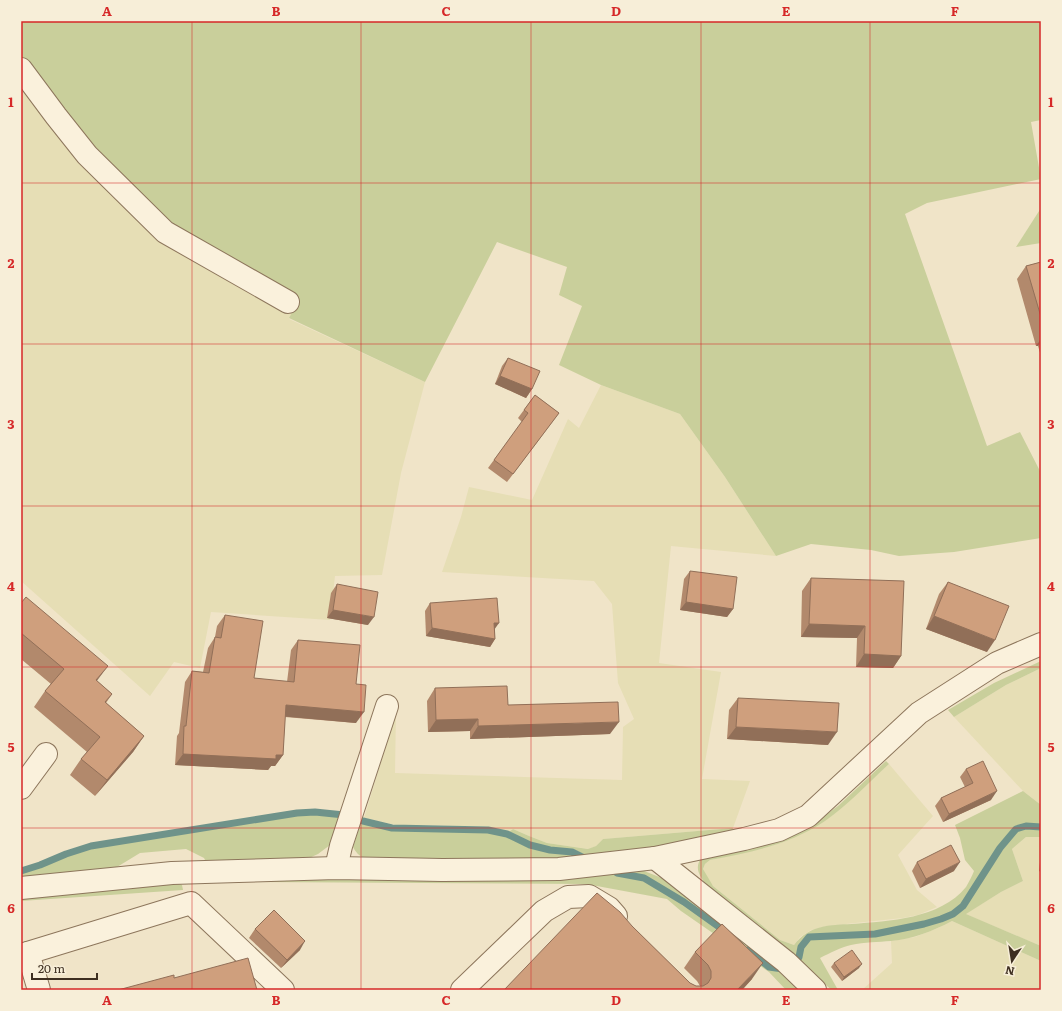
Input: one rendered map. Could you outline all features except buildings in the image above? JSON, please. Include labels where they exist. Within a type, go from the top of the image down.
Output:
[{"type":"street","points":[[21,69],[87,155],[165,232],[288,302]]},
{"type":"street","points":[[21,888],[172,873],[336,868],[442,870],[559,869],[655,858],[744,839],[779,830],[808,816],[919,713],[997,664],[1041,644]]},
{"type":"street","points":[[336,868],[387,706]]},
{"type":"street","points":[[21,788],[46,754]]},
{"type":"street","points":[[655,858],[786,962],[815,990]]},
{"type":"street","points":[[462,990],[544,911],[568,897],[589,896],[609,908],[629,931]]},
{"type":"street","points":[[39,990],[24,954],[191,903],[283,990]]},
{"type":"shaded area","points":[[21,77],[293,311],[289,319],[425,382],[401,473],[382,575],[335,576],[330,620],[211,612],[200,668],[174,662],[150,696],[21,581]]},
{"type":"shaded area","points":[[601,385],[680,414],[725,477],[776,556],[671,546],[659,663],[721,672],[702,779],[750,781],[733,828],[603,839],[596,846],[589,849],[547,843],[513,829],[509,832],[488,827],[427,825],[405,827],[364,818],[396,712],[395,773],[622,780],[623,727],[634,719],[618,683],[612,604],[594,581],[442,572],[461,517],[469,487],[532,500],[568,419],[579,428]]},
{"type":"shaded area","points":[[1041,668],[1041,805],[1023,791],[954,717],[1006,685]]},
{"type":"shaded area","points":[[889,764],[933,816],[898,855],[917,890],[937,907],[918,915],[903,918],[827,926],[811,930],[800,937],[794,945],[780,940],[713,886],[708,880],[703,869],[705,864],[710,860],[761,849],[780,843],[805,832],[833,815]]},
{"type":"shaded area","points":[[1026,837],[1041,837],[1041,946],[965,914],[1001,892],[1023,881],[1012,849]]},
{"type":"shaded area","points":[[952,921],[1041,961],[1041,990],[862,990],[892,963],[891,941],[915,937]]},
{"type":"green space","points":[[21,21],[1041,21],[1041,120],[1031,122],[1041,179],[927,203],[905,214],[987,446],[1020,432],[1041,473],[1041,538],[954,552],[899,556],[871,550],[811,544],[776,556],[725,477],[680,414],[601,385],[559,365],[582,306],[559,295],[567,267],[497,242],[425,382],[289,318],[298,302],[169,226],[90,146],[21,59]]},
{"type":"green space","points":[[1041,208],[1041,243],[1016,247]]},
{"type":"green space","points":[[1041,661],[1041,668],[1006,685],[954,717],[948,710],[994,683]]},
{"type":"green space","points":[[886,761],[889,764],[850,801],[825,821],[812,829],[784,842],[755,851],[710,860],[705,864],[703,869],[713,886],[780,940],[794,945],[806,933],[820,927],[882,921],[913,916],[942,906],[955,898],[966,887],[974,871],[965,860],[960,838],[955,825],[1023,791],[1041,805],[1041,826],[1025,824],[1015,828],[989,862],[962,905],[952,912],[923,923],[875,932],[808,935],[800,946],[797,957],[766,936],[706,885],[702,879],[698,869],[701,858],[824,816],[838,806]]},
{"type":"green space","points":[[319,814],[331,815],[343,819],[338,835],[330,845],[318,854],[298,863],[207,864],[204,858],[186,849],[140,853],[117,867],[21,880],[21,873],[42,867],[92,848],[285,817]]},
{"type":"green space","points":[[361,822],[390,830],[457,829],[489,831],[506,836],[529,847],[573,855],[587,861],[369,859],[362,857],[353,847]]},
{"type":"green space","points":[[1026,827],[1041,829],[1041,837],[1026,837],[1012,849],[1023,881],[1001,892],[966,914],[1041,946],[1041,961],[952,921],[915,936],[899,940],[851,945],[820,958],[838,990],[832,990],[804,966],[800,958],[801,953],[810,938],[875,935],[924,926],[942,921],[954,915],[964,908],[992,864],[1017,831]]},
{"type":"green space","points":[[733,828],[730,838],[598,861],[573,849],[550,848],[531,842],[509,832],[513,829],[547,843],[588,849],[596,846],[603,839]]},
{"type":"green space","points":[[639,869],[677,884],[690,892],[785,966],[809,990],[786,990],[769,972],[681,911],[667,899],[586,884],[239,882],[240,877],[541,878],[612,873],[644,878],[683,902],[769,967],[784,970],[769,966],[737,939],[684,901],[644,876],[616,872]]},
{"type":"green space","points":[[174,881],[182,885],[183,890],[21,901],[21,897]]},
{"type":"waterway","points":[[21,871],[91,846],[297,813],[315,812],[344,815]]},
{"type":"waterway","points":[[363,821],[392,828],[488,830],[507,834],[530,845],[550,850],[572,852],[588,860]]},
{"type":"waterway","points":[[799,957],[801,947],[809,937],[875,934],[924,924],[953,914],[963,906],[1000,848],[1016,829],[1026,826],[1041,827]]},
{"type":"waterway","points":[[617,873],[644,878],[684,902],[726,932]]},
{"type":"waterway","points":[[748,950],[769,967],[783,969]]}]
